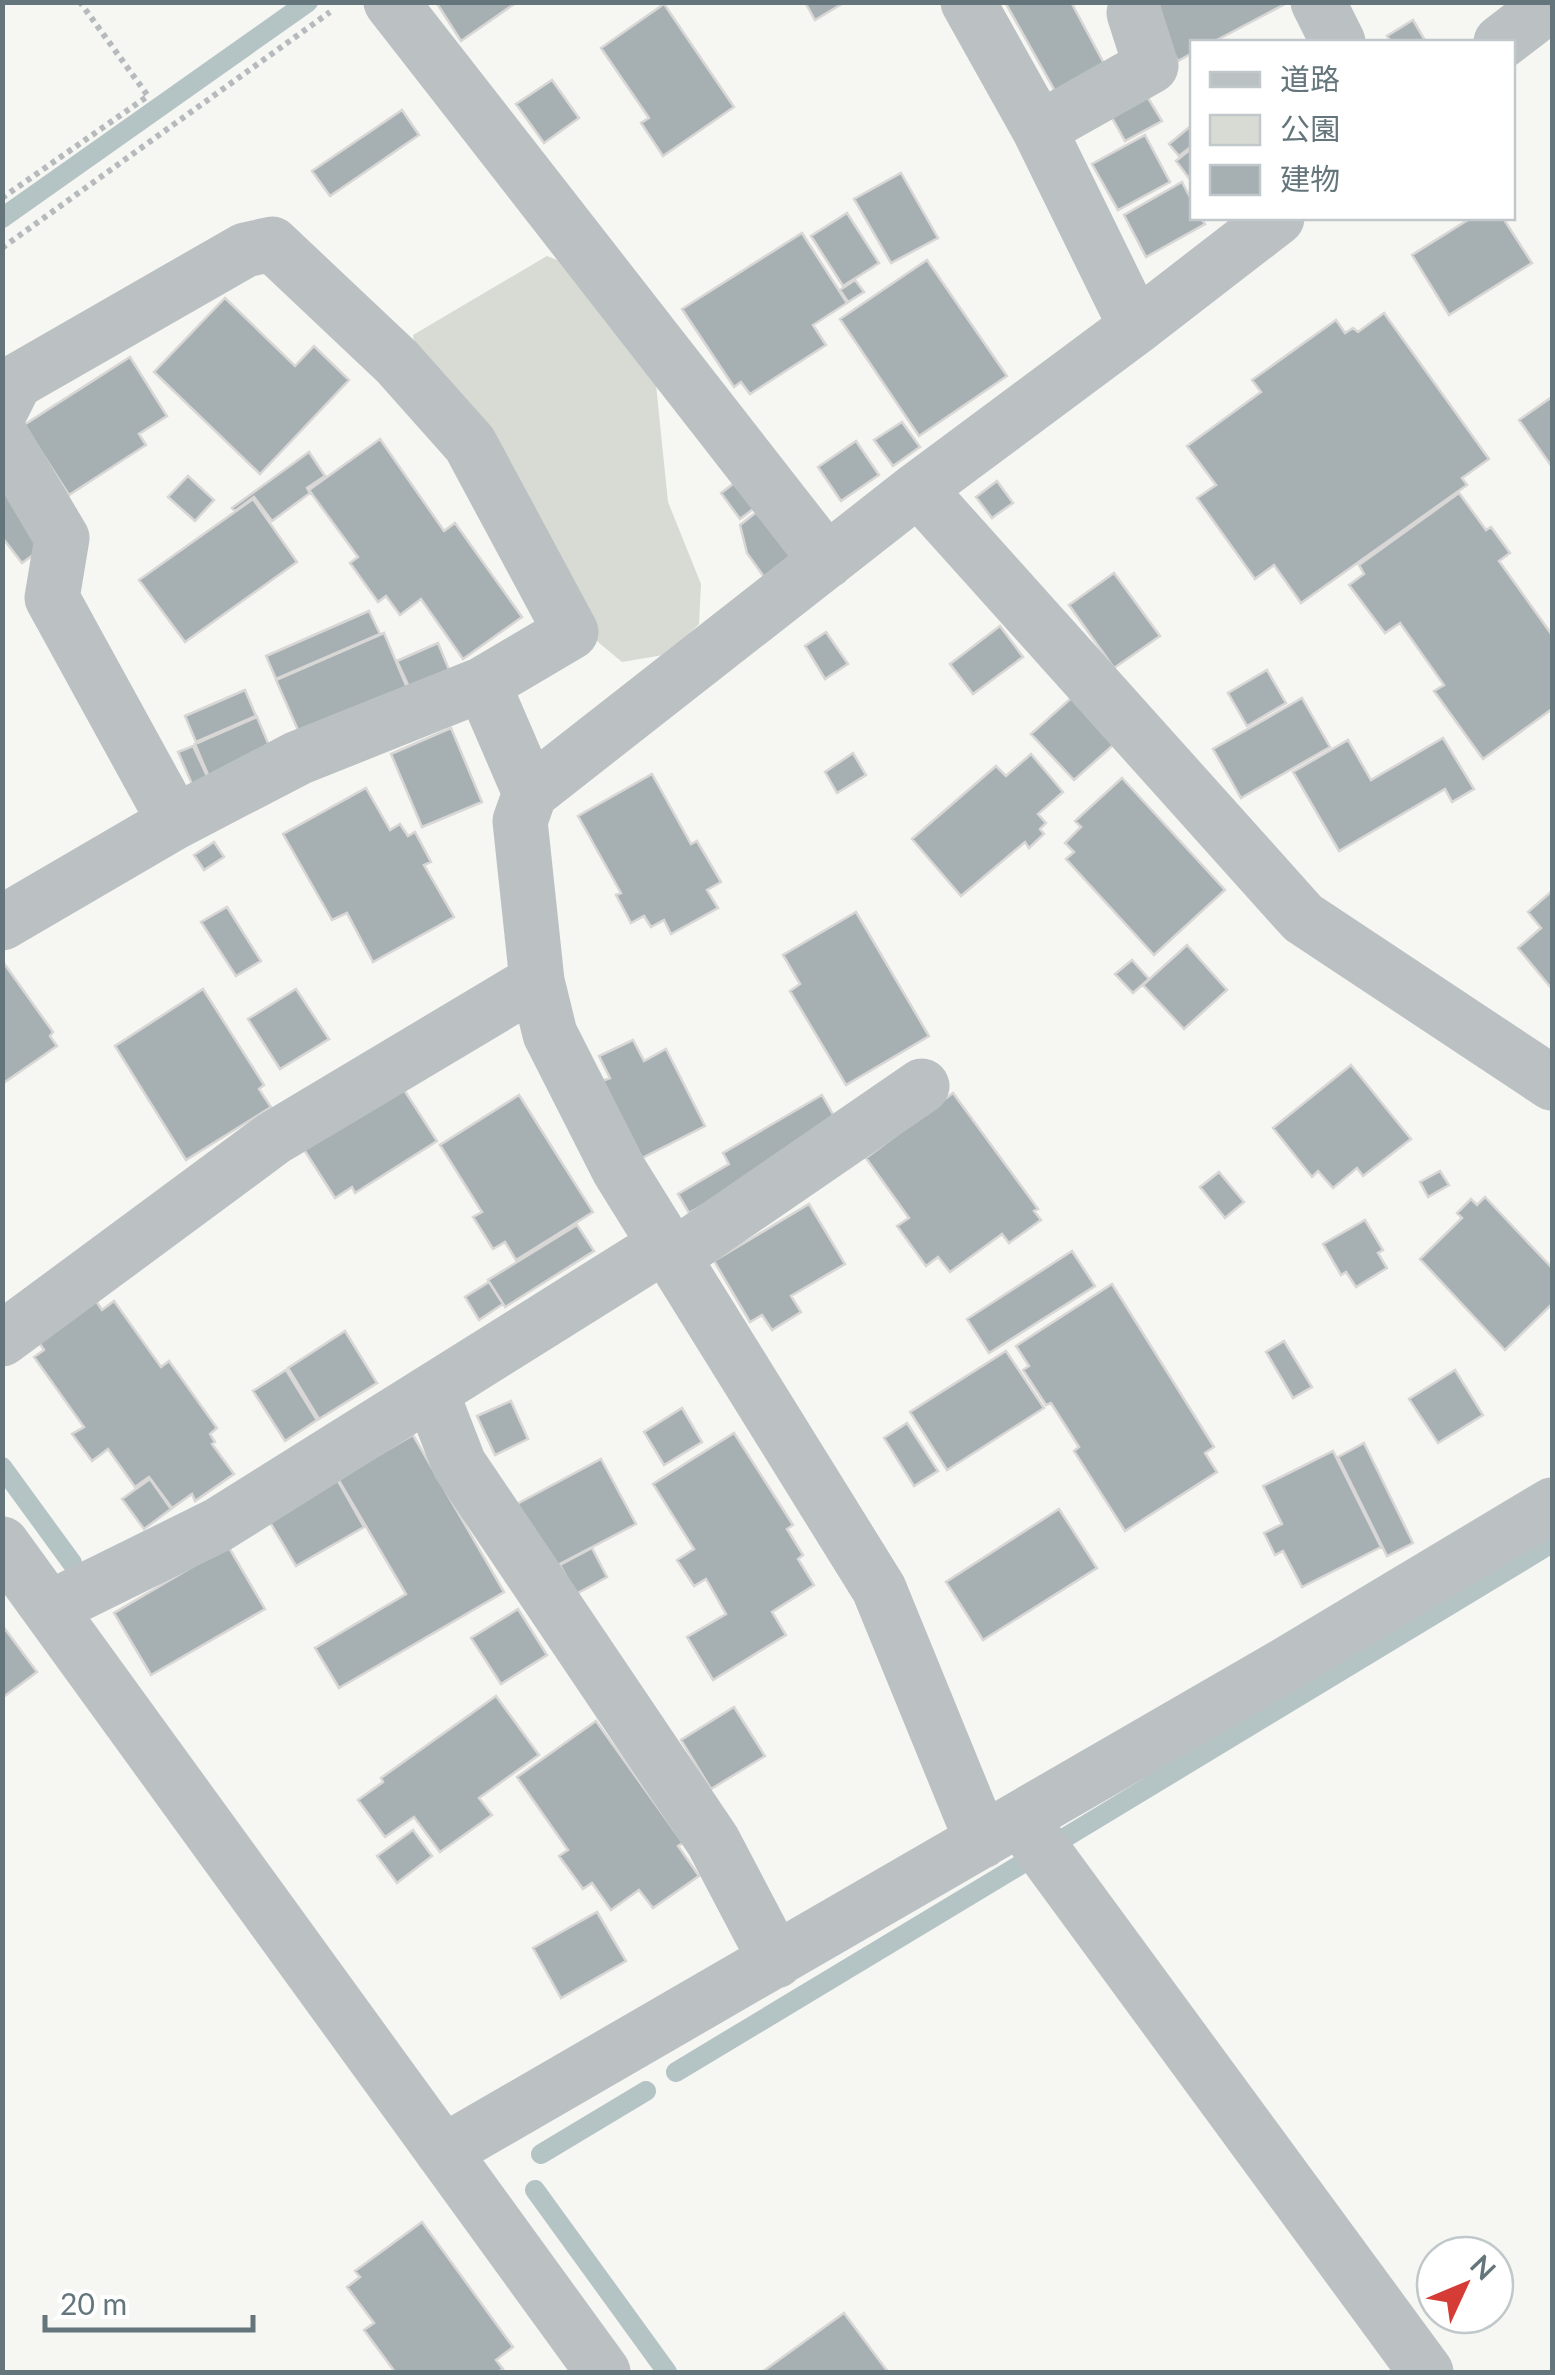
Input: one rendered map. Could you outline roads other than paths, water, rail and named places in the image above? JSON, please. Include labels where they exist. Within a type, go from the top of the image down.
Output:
[{"type":"street","points":[[392,2],[827,561]]},
{"type":"street","points":[[968,2],[1039,129],[1136,328]]},
{"type":"street","points":[[1318,2],[1337,40]]},
{"type":"street","points":[[1505,40],[1552,3]]},
{"type":"street","points":[[1039,129],[1152,66],[1134,12]]},
{"type":"street","points":[[1274,220],[918,489],[530,793],[520,822],[536,981],[550,1034],[619,1170],[879,1589],[1001,1830],[1426,2372]]},
{"type":"street","points":[[2,924],[175,822],[298,758],[482,684],[570,632],[470,444],[397,362],[272,244],[245,250],[6,387]]},
{"type":"street","points":[[2,437],[62,538],[52,598],[175,822]]},
{"type":"street","points":[[918,489],[1302,918],[1552,1083]]},
{"type":"street","points":[[482,684],[530,793]]},
{"type":"street","points":[[2,1340],[274,1138],[536,981]]},
{"type":"street","points":[[50,1608],[218,1525],[431,1392],[669,1251],[922,1086]]},
{"type":"street","points":[[431,1392],[459,1464],[714,1841],[776,1961]]},
{"type":"street","points":[[443,2152],[1001,1830],[1552,1505]]},
{"type":"street","points":[[2,1544],[443,2152],[577,2364]]},
{"type":"waterway","points":[[2,218],[308,2]]},
{"type":"waterway","points":[[2,1467],[72,1563]]},
{"type":"waterway","points":[[1066,1837],[1552,1543]]},
{"type":"waterway","points":[[676,2072],[1020,1865]]},
{"type":"waterway","points":[[541,2154],[646,2091]]},
{"type":"waterway","points":[[535,2190],[667,2372]]}]
